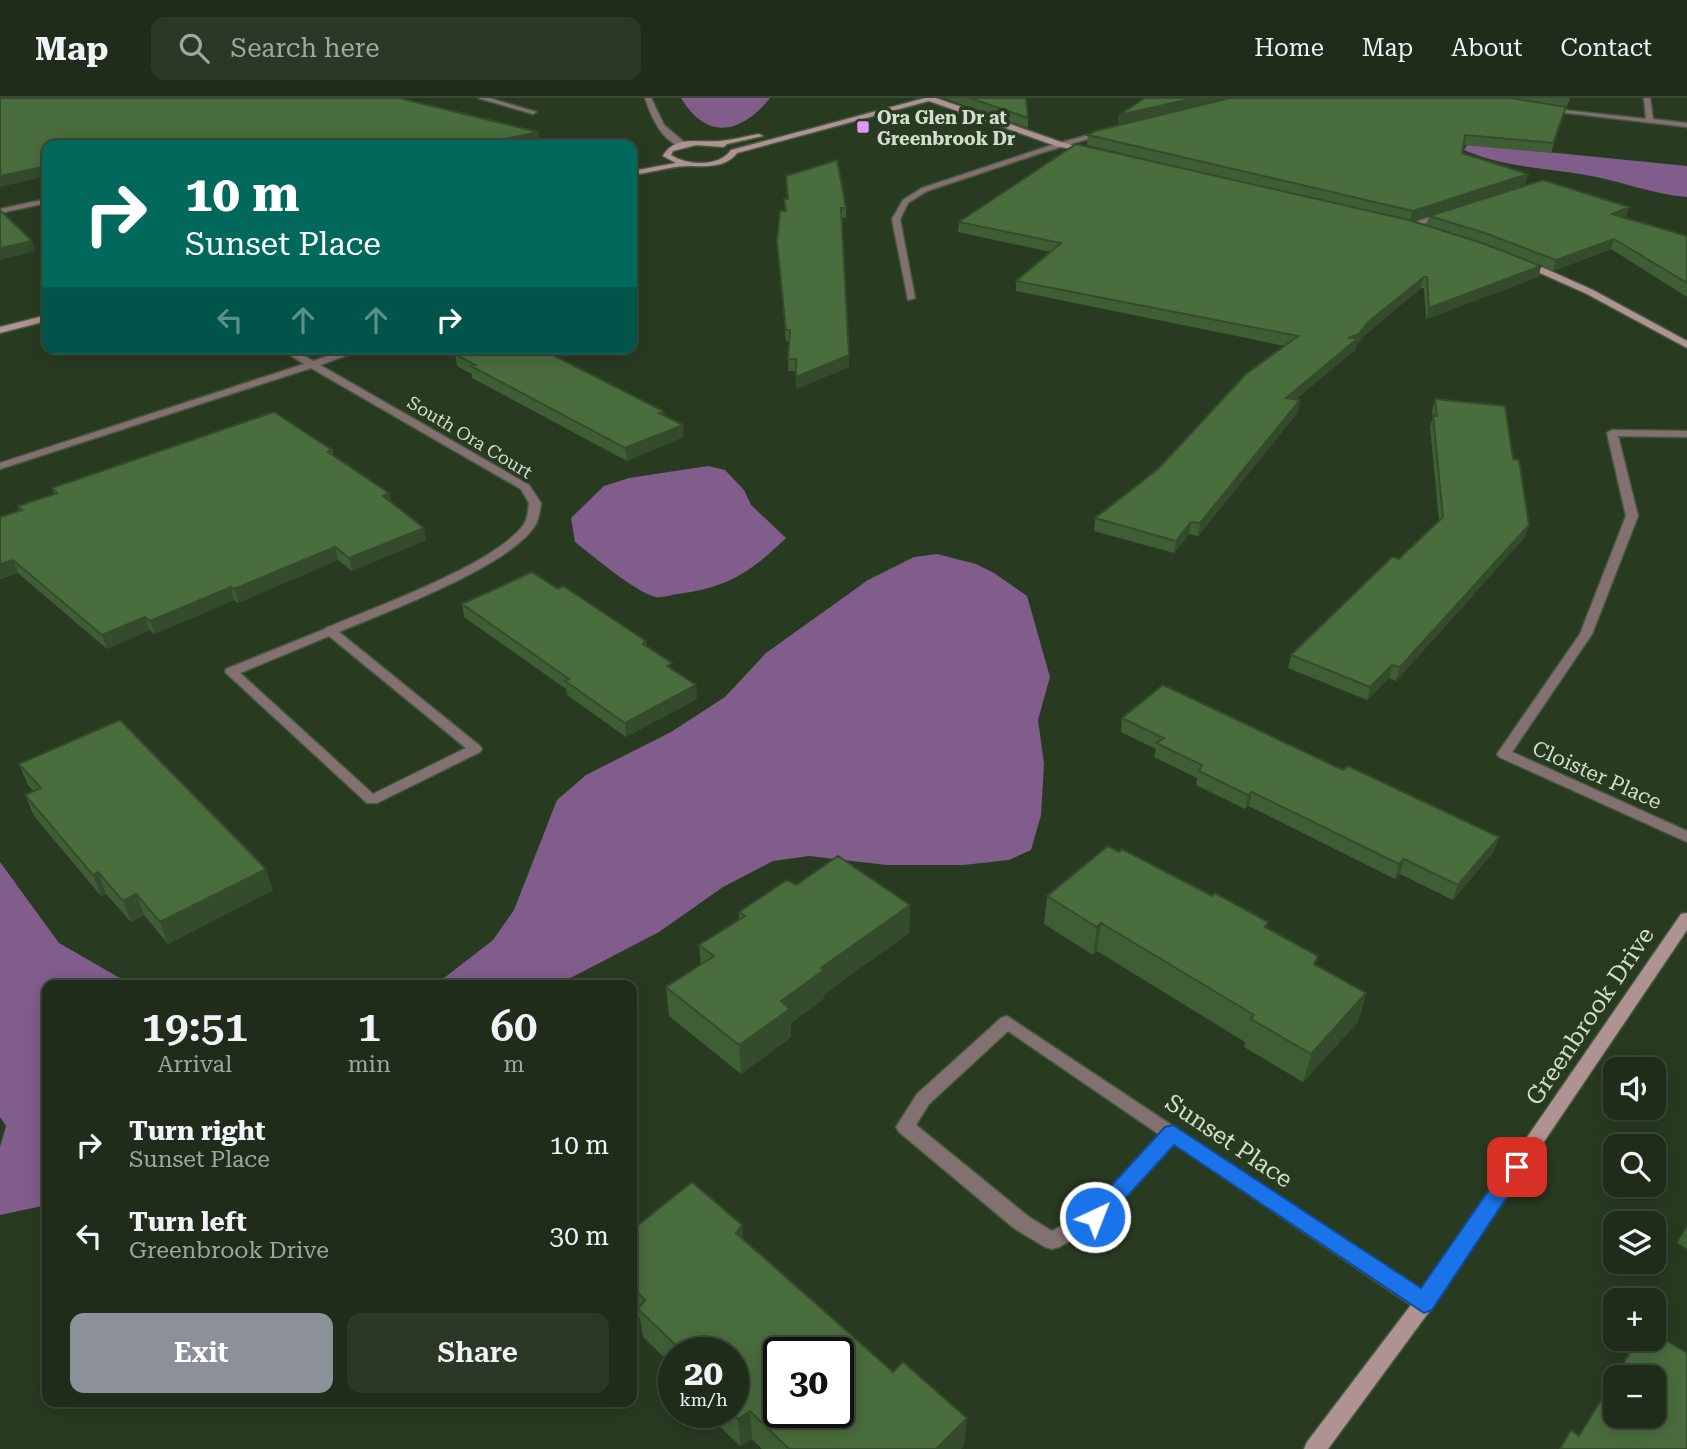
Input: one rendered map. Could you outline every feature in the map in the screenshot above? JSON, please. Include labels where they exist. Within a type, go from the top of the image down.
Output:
[{"type":"street","points":[[481,98],[533,112]]},
{"type":"street","points":[[648,98],[656,119],[666,134],[682,145]]},
{"type":"street","points":[[637,172],[721,162],[734,152],[930,98],[1059,144],[1098,153]]},
{"type":"street","points":[[1647,98],[1650,122]]},
{"type":"street","points":[[1537,109],[1687,125]]},
{"type":"street","points":[[667,156],[670,150],[682,145],[717,144],[830,124]]},
{"type":"street","points":[[911,298],[896,219],[900,207],[913,196],[1059,144],[1121,128]]},
{"type":"street","points":[[717,144],[734,152]]},
{"type":"street","points":[[637,166],[667,156],[689,164]]},
{"type":"street","points":[[0,211],[42,202]]},
{"type":"street","points":[[1409,226],[1450,213]]},
{"type":"street","points":[[1396,223],[1432,232]]},
{"type":"street","points":[[1513,258],[1590,292],[1687,345]]},
{"type":"street","points":[[0,330],[42,319]]},
{"type":"street","name":"South Ora Court","points":[[295,354],[525,487],[535,503],[531,523],[509,547],[478,566],[232,672],[372,800],[475,749],[330,631]]},
{"type":"street","points":[[0,466],[342,354]]},
{"type":"street","name":"Cloister Place","points":[[1687,434],[1612,432],[1632,516],[1586,634],[1504,754],[1687,837]]},
{"type":"street","name":"Greenbrook Drive","points":[[1315,1449],[1424,1303],[1687,918]]},
{"type":"street","name":"Sunset Place","points":[[1173,1133],[1095,1217],[1052,1241],[1022,1223],[905,1127],[923,1099],[1007,1021],[1173,1133],[1424,1303]]},
{"type":"shaded area","points":[[681,98],[770,98],[748,119],[724,128],[702,121]]},
{"type":"shaded area","points":[[1468,144],[1687,166],[1687,197],[1586,175],[1493,160],[1464,150]]},
{"type":"shaded area","points":[[708,466],[725,470],[744,490],[751,505],[786,538],[737,576],[710,588],[656,597],[626,581],[575,542],[571,518],[604,486],[629,478]]},
{"type":"shaded area","points":[[937,554],[976,564],[1027,596],[1050,677],[1038,720],[1044,764],[1041,815],[1031,850],[1009,860],[963,865],[887,865],[809,856],[773,861],[723,887],[659,932],[567,980],[441,980],[493,940],[514,910],[557,800],[586,775],[671,732],[725,697],[766,653],[868,580],[914,557]]},
{"type":"shaded area","points":[[0,862],[59,943],[123,980],[42,980],[42,1206],[0,1215],[0,1147],[6,1126],[0,1117]]},
{"type":"building","points":[[0,98],[399,98],[538,132],[501,140],[42,140],[42,167],[0,176]]},
{"type":"building","points":[[970,98],[1026,98],[1028,118]]},
{"type":"building","points":[[1145,98],[1195,98],[1119,115]]},
{"type":"building","points":[[1230,98],[1511,98],[1566,107],[1553,143],[1465,135],[1462,153],[1528,174],[1413,211],[1088,135],[1095,131]]},
{"type":"building","points":[[1076,144],[1409,220],[1482,243],[1541,266],[1429,308],[1427,277],[1424,277],[1367,323],[1359,334],[1348,338],[1358,338],[1286,398],[1300,400],[1200,523],[1191,522],[1176,541],[1095,518],[1158,469],[1246,374],[1298,336],[1016,281],[1061,243],[959,222]]},
{"type":"building","points":[[837,160],[846,208],[841,208],[849,355],[796,377],[796,359],[788,359],[790,330],[786,330],[777,242],[780,211],[786,211],[784,199],[788,199],[786,176]]},
{"type":"building","points":[[1543,180],[1629,207],[1612,214],[1687,236],[1687,283],[1614,239],[1556,260],[1485,233],[1429,216]]},
{"type":"building","points":[[0,210],[32,241],[0,248]]},
{"type":"building","points":[[455,354],[551,354],[663,411],[659,413],[683,425],[625,448],[471,366],[475,365]]},
{"type":"building","points":[[1435,399],[1505,406],[1513,459],[1519,460],[1529,525],[1400,667],[1392,665],[1370,687],[1291,655],[1392,557],[1399,559],[1443,517],[1433,415],[1437,416]]},
{"type":"building","points":[[274,412],[332,450],[328,452],[389,493],[383,496],[424,528],[349,558],[335,547],[150,621],[145,617],[102,635],[13,560],[0,564],[0,517],[22,510],[18,506],[57,493],[52,488]]},
{"type":"building","points":[[532,572],[558,589],[563,586],[646,641],[643,644],[672,663],[667,666],[696,685],[625,723],[565,681],[569,679],[462,604]]},
{"type":"building","points":[[1163,685],[1343,770],[1348,766],[1499,837],[1458,885],[1404,859],[1399,864],[1252,792],[1248,795],[1199,771],[1202,765],[1156,743],[1164,738],[1122,718]]},
{"type":"building","points":[[120,720],[266,869],[160,922],[136,894],[123,901],[98,872],[93,875],[25,795],[41,788],[19,764]]},
{"type":"building","points":[[1108,846],[1119,852],[1122,849],[1212,896],[1215,893],[1268,922],[1265,927],[1318,956],[1314,964],[1366,993],[1311,1054],[1251,1019],[1254,1015],[1101,923],[1097,927],[1047,896]]},
{"type":"building","points":[[838,856],[910,905],[821,968],[824,970],[781,1001],[790,1009],[739,1045],[666,987],[714,956],[699,945],[745,916],[739,912],[787,880],[796,885]]},
{"type":"building","points":[[692,1182],[742,1225],[736,1233],[853,1337],[763,1337],[763,1424],[749,1412],[749,1337],[667,1337],[638,1309],[645,1300],[637,1292],[637,1226]]},
{"type":"building","points":[[854,1337],[893,1372],[903,1362],[967,1418],[936,1449],[789,1449],[767,1428],[854,1428]]},
{"type":"building","points":[[1666,1340],[1687,1353],[1687,1449],[1560,1449],[1571,1430],[1579,1436],[1603,1397],[1603,1428],[1666,1428],[1666,1365],[1622,1365],[1631,1351],[1666,1351]]},
{"type":"place","name":"Ora Glen Dr at Greenbrook Dr","points":[[863,127]]},
{"type":"route","points":[[1095,1217],[1173,1133],[1424,1303],[1517,1167]]}]
